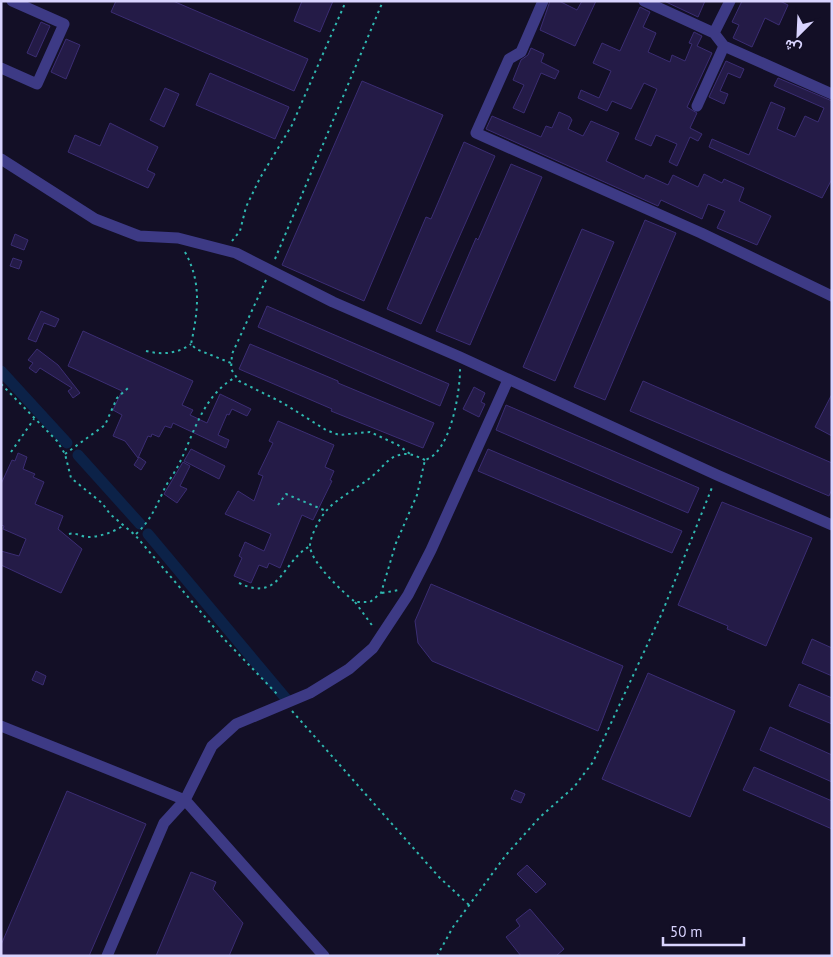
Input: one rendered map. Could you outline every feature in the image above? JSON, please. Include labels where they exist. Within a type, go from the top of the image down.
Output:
[{"type":"street","points":[[1,68],[37,84],[64,24],[12,1]]},
{"type":"street","points":[[543,1],[521,52],[509,59],[476,133],[701,233],[832,296]]},
{"type":"street","points":[[644,1],[714,33],[724,46],[832,94]]},
{"type":"street","points":[[714,33],[730,1]]},
{"type":"street","points":[[697,106],[724,46]]},
{"type":"street","points":[[1,159],[95,219],[139,236],[178,238],[226,249],[271,269],[333,302],[460,357],[717,475],[832,525]]},
{"type":"street","points":[[107,956],[164,823],[185,800],[212,746],[236,724],[284,702],[310,693],[349,669],[377,642],[411,588],[508,380]]},
{"type":"street","points":[[1,726],[185,800],[324,956]]},
{"type":"path","points":[[226,249],[240,231],[246,207],[260,178],[292,125],[346,1]]},
{"type":"path","points":[[383,1],[271,269],[232,354],[231,369],[239,381],[291,407],[326,430],[339,435],[370,432],[424,460],[433,458],[440,450],[449,429],[460,383],[460,357]]},
{"type":"path","points":[[146,351],[165,354],[185,348],[191,344],[198,308],[198,283],[178,238]]},
{"type":"path","points":[[191,344],[196,349],[231,363]]},
{"type":"path","points":[[135,534],[155,512],[163,490],[180,462],[198,420],[214,393],[236,377]]},
{"type":"path","points":[[1,384],[57,440],[65,454],[71,478],[102,503],[110,514],[123,526],[135,534],[224,639],[268,682],[439,876],[468,905]]},
{"type":"path","points":[[65,454],[105,425],[117,398],[128,388]]},
{"type":"path","points":[[11,452],[34,419]]},
{"type":"path","points":[[377,642],[376,632],[356,602],[342,592],[316,560],[310,546],[312,536],[326,511],[370,478],[387,462],[398,455],[410,454]]},
{"type":"path","points":[[381,593],[396,543],[417,495],[424,460]]},
{"type":"path","points":[[437,956],[468,905],[512,849],[540,817],[574,787],[593,762],[662,613],[717,475]]},
{"type":"path","points":[[278,505],[286,494],[326,511]]},
{"type":"path","points":[[69,534],[75,533],[89,537],[113,532],[123,526]]},
{"type":"path","points":[[240,583],[250,588],[269,588],[278,581],[289,563],[310,546]]},
{"type":"path","points":[[356,602],[370,602],[381,593],[411,588]]},
{"type":"building","points":[[116,1],[173,1],[308,59],[294,91],[111,12]]},
{"type":"building","points":[[302,1],[333,1],[320,32],[294,21]]},
{"type":"building","points":[[550,1],[559,1],[577,10],[582,1],[596,1],[575,46],[540,30]]},
{"type":"building","points":[[664,1],[705,1],[698,17]]},
{"type":"building","points":[[742,1],[780,1],[788,5],[779,25],[765,18],[752,47],[733,38],[739,25],[732,22]]},
{"type":"building","points":[[640,7],[650,12],[643,27],[656,33],[648,52],[670,62],[672,55],[685,61],[692,44],[689,43],[694,32],[702,36],[697,46],[712,53],[687,107],[697,113],[690,128],[702,134],[698,141],[690,137],[677,166],[669,162],[677,144],[656,135],[651,146],[635,139],[657,89],[644,83],[631,109],[612,101],[607,111],[578,98],[581,90],[599,98],[611,71],[593,63],[602,43],[620,51]]},
{"type":"building","points":[[41,22],[50,26],[36,57],[27,53]]},
{"type":"building","points":[[66,39],[80,45],[66,79],[51,72]]},
{"type":"building","points":[[531,48],[544,54],[541,62],[559,71],[555,79],[541,73],[524,113],[513,108],[524,85],[513,80],[521,60],[528,55]]},
{"type":"building","points":[[726,61],[744,69],[740,78],[728,73],[720,91],[728,94],[724,104],[709,97]]},
{"type":"building","points":[[210,73],[289,107],[275,139],[196,105]]},
{"type":"building","points":[[778,78],[832,101],[832,179],[822,198],[709,147],[712,139],[749,155],[771,102],[785,108],[777,129],[795,137],[805,116],[818,122],[824,108],[774,86]]},
{"type":"building","points":[[362,81],[443,115],[364,301],[282,265]]},
{"type":"building","points":[[165,88],[179,94],[164,127],[150,120]]},
{"type":"building","points":[[559,112],[570,117],[572,120],[568,129],[583,136],[591,121],[619,133],[606,161],[644,179],[646,175],[668,185],[673,175],[698,187],[704,174],[722,183],[724,179],[744,188],[739,201],[771,216],[757,245],[717,228],[725,211],[708,204],[702,219],[661,200],[658,206],[486,129],[492,116],[541,137],[546,126],[552,128]]},
{"type":"building","points":[[110,123],[158,147],[147,170],[155,174],[148,188],[68,152],[75,135],[100,146]]},
{"type":"building","points":[[464,142],[495,156],[421,324],[387,309],[426,217],[431,219]]},
{"type":"building","points":[[511,164],[542,177],[470,345],[436,331],[476,238],[478,240]]},
{"type":"building","points":[[645,220],[676,233],[605,400],[574,387]]},
{"type":"building","points":[[582,229],[614,242],[555,381],[523,367]]},
{"type":"building","points":[[15,234],[28,240],[24,250],[11,245]]},
{"type":"building","points":[[13,258],[22,261],[19,269],[10,266]]},
{"type":"building","points":[[267,306],[449,384],[440,406],[258,327]]},
{"type":"building","points":[[41,311],[59,319],[55,327],[44,323],[36,342],[28,339]]},
{"type":"building","points":[[83,331],[193,381],[182,405],[193,410],[190,415],[207,423],[220,394],[251,409],[247,416],[232,409],[229,415],[227,414],[218,435],[229,440],[226,448],[173,423],[171,428],[165,426],[159,437],[152,434],[151,437],[148,436],[138,458],[125,441],[113,436],[122,415],[113,410],[122,391],[68,366]]},
{"type":"building","points":[[250,344],[434,423],[423,448],[331,411],[332,409],[239,369]]},
{"type":"building","points":[[37,349],[58,365],[80,393],[73,398],[68,391],[72,388],[40,368],[36,373],[29,368],[33,363],[28,360]]},
{"type":"building","points":[[643,381],[832,463],[832,489],[829,496],[630,411]]},
{"type":"building","points":[[474,387],[485,393],[481,402],[485,404],[479,417],[463,409]]},
{"type":"building","points":[[832,394],[832,436],[815,427]]},
{"type":"building","points":[[506,405],[699,488],[688,513],[496,430]]},
{"type":"building","points":[[278,421],[334,445],[325,467],[334,471],[330,480],[332,481],[313,520],[302,515],[280,568],[269,563],[267,568],[259,565],[251,583],[234,576],[242,558],[239,556],[245,542],[264,551],[271,534],[225,514],[238,491],[254,501],[263,476],[258,474],[273,443],[269,441]]},
{"type":"building","points":[[191,449],[225,466],[219,479],[184,461]]},
{"type":"building","points":[[488,449],[682,531],[672,553],[478,471]]},
{"type":"building","points":[[18,453],[27,457],[23,469],[35,474],[33,477],[44,482],[35,504],[63,516],[58,529],[82,549],[61,593],[1,565],[1,551],[19,556],[26,539],[3,529],[4,526],[1,525],[1,484],[12,460],[15,461]]},
{"type":"building","points":[[139,457],[146,462],[141,470],[134,465]]},
{"type":"building","points":[[183,462],[190,466],[180,486],[187,489],[177,503],[164,494]]},
{"type":"building","points":[[722,502],[812,538],[766,646],[727,629],[728,626],[678,605]]},
{"type":"building","points":[[431,584],[623,666],[598,731],[432,661],[418,643],[415,621]]},
{"type":"building","points":[[812,639],[832,648],[832,676],[802,663]]},
{"type":"building","points":[[36,671],[46,676],[43,685],[32,680]]},
{"type":"building","points":[[648,673],[735,711],[690,817],[602,779]]},
{"type":"building","points":[[799,684],[832,698],[832,724],[789,706]]},
{"type":"building","points":[[770,727],[832,755],[832,782],[760,750]]},
{"type":"building","points":[[754,767],[832,801],[832,829],[743,790]]},
{"type":"building","points":[[515,790],[525,794],[521,803],[511,799]]},
{"type":"building","points":[[67,791],[146,824],[89,956],[1,956],[1,945]]},
{"type":"building","points":[[527,865],[546,884],[536,893],[517,874]]},
{"type":"building","points":[[191,872],[216,882],[213,889],[243,923],[229,956],[156,956]]},
{"type":"building","points":[[530,909],[564,949],[556,956],[521,956],[506,937],[520,926],[516,920]]},
{"type":"waterway","points":[[1,371],[67,443]]},
{"type":"waterway","points":[[78,455],[140,524]]},
{"type":"waterway","points":[[148,534],[288,701]]}]
